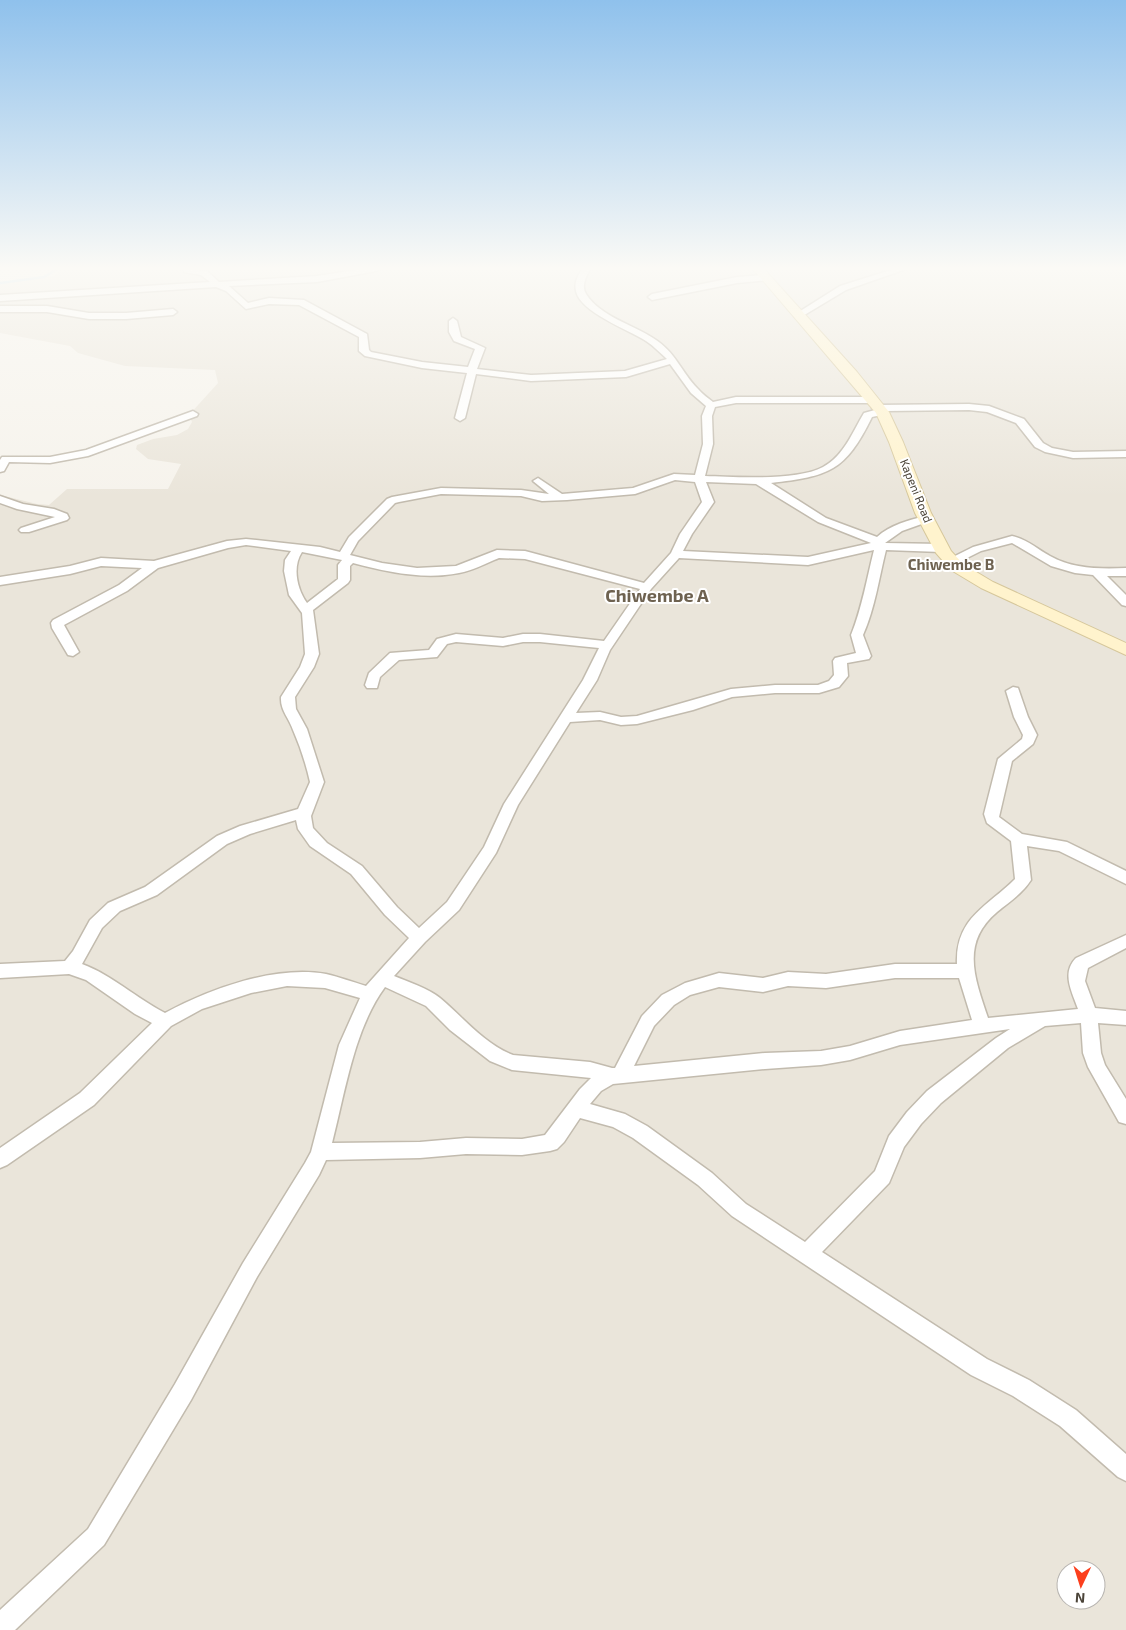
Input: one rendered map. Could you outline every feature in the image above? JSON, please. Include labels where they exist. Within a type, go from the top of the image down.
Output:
[{"type":"main road","name":"Kapeni Road","points":[[825,345],[852,375],[876,407],[896,442],[926,519],[941,548],[951,561],[968,575],[987,585],[1126,650]]},
{"type":"street","points":[[364,345],[364,350],[370,355],[422,365],[524,378],[621,374],[673,360]]},
{"type":"street","points":[[460,418],[472,370],[480,348],[473,345]]},
{"type":"street","points":[[657,345],[673,360],[694,391],[711,405]]},
{"type":"street","points":[[711,405],[736,400],[876,407],[969,407],[989,409],[1020,421],[1039,445],[1049,450],[1073,455],[1126,454]]},
{"type":"street","points":[[0,1627],[96,1537],[183,1392],[250,1270],[312,1169],[320,1152],[340,1083],[348,1045],[358,1017],[370,994],[382,978],[419,938],[453,906],[492,849],[511,804],[568,718],[608,646],[647,587],[676,554],[686,534],[708,502],[700,479],[708,444],[707,416],[711,405]]},
{"type":"street","points":[[306,610],[344,580],[344,565],[353,539],[370,526],[391,501],[396,499],[441,491],[521,493],[542,498],[560,497],[635,491],[674,477],[758,480],[800,476],[827,469],[843,455],[858,435],[868,415],[876,407]]},
{"type":"street","points":[[0,469],[6,459],[50,460],[88,453],[193,414]]},
{"type":"street","points":[[758,480],[822,520],[878,545]]},
{"type":"street","points":[[538,481],[560,497]]},
{"type":"street","points":[[0,499],[21,507],[54,512],[63,516],[63,518],[25,530]]},
{"type":"street","points":[[568,718],[600,716],[621,721],[637,720],[688,707],[731,693],[775,689],[813,690],[834,684],[841,676],[842,660],[864,656],[857,635],[866,614],[878,545],[897,528],[926,519]]},
{"type":"street","points":[[951,561],[977,549],[1012,539],[1048,560],[1072,568],[1097,572],[1126,572]]},
{"type":"street","points":[[73,652],[58,628],[57,623],[123,588],[154,565],[187,554],[240,543],[320,551],[398,570],[439,572],[466,568],[497,554],[525,555],[647,587]]},
{"type":"street","points":[[676,554],[808,561],[878,545],[941,548]]},
{"type":"street","points":[[298,550],[291,560],[290,571],[295,595],[306,610],[311,660],[288,697],[287,702],[300,730],[317,782],[316,790],[305,812],[304,825],[312,839],[361,875],[391,911],[419,938]]},
{"type":"street","points":[[0,581],[78,568],[100,562],[154,565]]},
{"type":"street","points":[[1097,572],[1126,602]]},
{"type":"street","points":[[372,684],[374,676],[395,656],[432,654],[439,648],[442,642],[448,640],[473,639],[506,642],[528,638],[567,640],[608,646]]},
{"type":"street","points":[[1013,692],[1030,735],[1028,741],[1005,759],[991,814],[994,821],[1018,839],[1062,846],[1126,878]]},
{"type":"street","points":[[70,967],[79,956],[96,924],[114,907],[151,891],[222,840],[245,830],[305,812]]},
{"type":"street","points":[[982,1025],[965,971],[964,950],[969,932],[982,916],[1023,880],[1018,839]]},
{"type":"street","points":[[1126,941],[1086,960],[1078,968],[1076,980],[1089,1015],[1092,1053],[1097,1067],[1126,1116]]},
{"type":"street","points":[[0,971],[70,967],[92,975],[141,1010],[165,1021]]},
{"type":"street","points":[[616,1076],[648,1021],[668,1000],[685,990],[719,980],[763,985],[788,979],[826,981],[895,971],[965,971]]},
{"type":"street","points":[[0,1159],[87,1099],[165,1021],[213,998],[269,981],[287,978],[325,981],[370,994]]},
{"type":"street","points":[[382,978],[432,1001],[456,1025],[496,1056],[512,1062],[590,1070],[616,1076]]},
{"type":"street","points":[[320,1152],[544,1145],[553,1140],[597,1084],[616,1076],[765,1061],[821,1058],[850,1053],[900,1038],[982,1025],[1089,1015],[1126,1018]]},
{"type":"street","points":[[807,1254],[882,1177],[896,1142],[914,1118],[934,1097],[1002,1043],[1042,1020],[1054,1017]]},
{"type":"street","points":[[577,1109],[618,1120],[631,1126],[705,1179],[739,1210],[979,1367],[1021,1388],[1068,1418],[1126,1469]]},
{"type":"shaded area","points":[[65,345],[1126,345],[1126,1630],[0,1630],[0,495],[49,505],[67,489],[168,489],[181,464],[148,459],[136,449],[137,445],[153,439],[177,435],[188,429],[192,422],[189,415],[218,383],[215,370],[125,366],[78,353],[70,346]]},
{"type":"district","name":"Chiwembe B","points":[[951,565]]},
{"type":"district","name":"Chiwembe A","points":[[657,596]]}]
